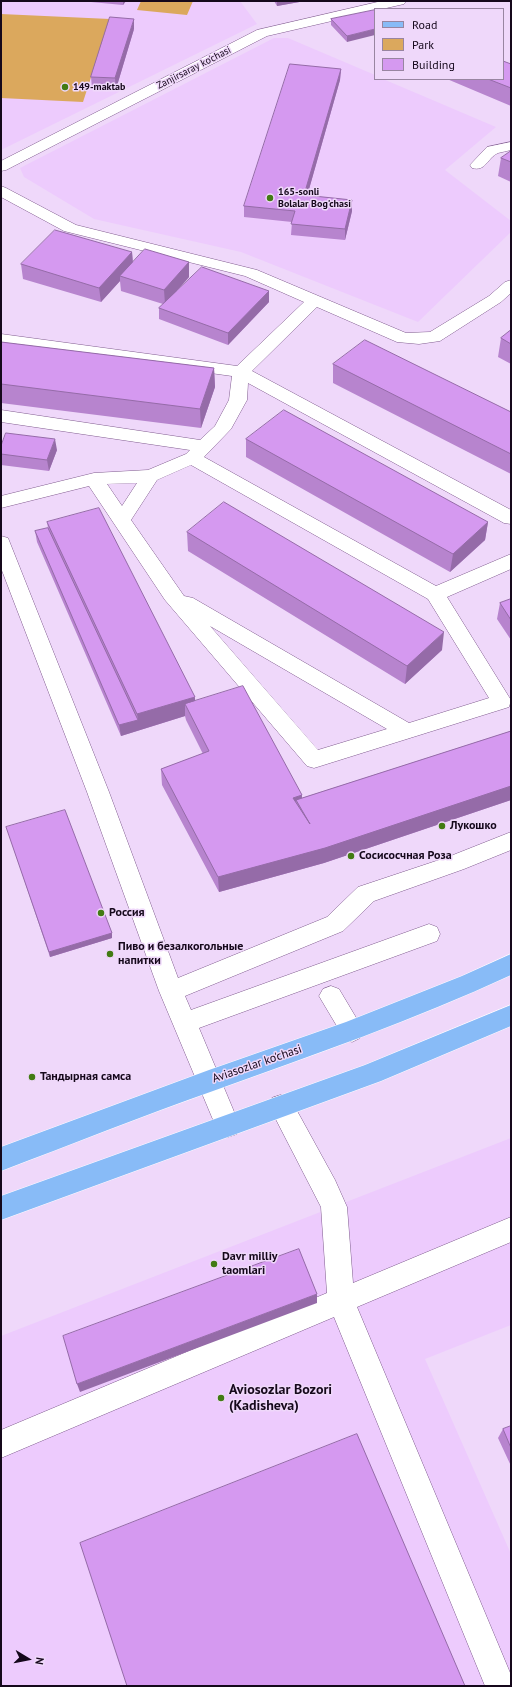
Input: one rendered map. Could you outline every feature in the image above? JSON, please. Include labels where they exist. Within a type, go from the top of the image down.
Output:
[{"type":"main road","name":"Aviasozlar ko'chasi","points":[[1,1159],[209,1081],[352,1031],[470,983],[511,964]]},
{"type":"main road","points":[[1,1208],[372,1073],[511,1015]]},
{"type":"street","name":"Zanjirsaray ko'chasi","points":[[377,8],[396,4]]},
{"type":"street","name":"Zanjirsaray ko'chasi","points":[[1,167],[262,32],[374,9]]},
{"type":"street","points":[[477,165],[492,150],[511,146]]},
{"type":"street","points":[[1,192],[70,228],[251,273],[403,338],[419,339],[434,336],[495,299],[511,285]]},
{"type":"street","points":[[495,299],[511,306]]},
{"type":"street","points":[[1,502],[94,479],[151,476],[198,452],[222,429],[238,400],[241,372],[314,301]]},
{"type":"street","points":[[1,339],[241,372],[511,518]]},
{"type":"street","points":[[1,416],[198,452],[435,594],[502,702],[314,760],[172,595],[94,479]]},
{"type":"street","points":[[122,520],[151,476]]},
{"type":"street","points":[[1,543],[98,792],[171,991],[228,1126]]},
{"type":"street","points":[[435,594],[511,561]]},
{"type":"street","points":[[172,595],[407,731]]},
{"type":"street","points":[[171,991],[335,924],[366,894],[456,863],[511,841]]},
{"type":"street","points":[[184,1023],[429,934]]},
{"type":"street","points":[[331,996],[352,1031]]},
{"type":"street","points":[[281,1106],[326,1189],[334,1207],[341,1301],[500,1686]]},
{"type":"street","points":[[1,1444],[511,1229]]},
{"type":"shaded area","name":"149-maktab","points":[[1,1],[240,1],[257,24],[1,150]]},
{"type":"shaded area","name":"165-sonli Bolalar Bog'chasi","points":[[274,38],[288,38],[374,75],[374,80],[385,80],[496,127],[445,170],[511,221],[511,232],[418,322],[241,252],[94,219],[24,177],[20,168]]},
{"type":"shaded area","name":"Aviosozlar Bozori (Kadisheva)","points":[[511,1138],[511,1325],[425,1359],[511,1554],[511,1686],[1,1686],[1,1336]]},
{"type":"green space","points":[[141,1],[193,1],[187,15],[137,10]]},
{"type":"green space","points":[[1,14],[110,19],[83,102],[1,98]]},
{"type":"building","points":[[374,10],[374,29],[347,36],[331,19]]},
{"type":"building","points":[[110,17],[134,19],[115,78],[91,77]]},
{"type":"building","points":[[504,61],[511,64],[511,88],[491,80],[504,80]]},
{"type":"building","points":[[290,64],[341,69],[304,195],[352,200],[345,229],[291,224],[295,211],[244,206]]},
{"type":"building","points":[[511,151],[511,162],[501,158]]},
{"type":"building","points":[[55,230],[132,252],[99,288],[21,264]]},
{"type":"building","points":[[145,249],[189,262],[164,290],[120,276]]},
{"type":"building","points":[[202,267],[269,291],[228,333],[159,308]]},
{"type":"building","points":[[511,330],[511,344],[501,338]]},
{"type":"building","points":[[365,340],[511,412],[511,454],[333,364]]},
{"type":"building","points":[[1,342],[214,368],[200,409],[1,384]]},
{"type":"building","points":[[284,410],[488,522],[453,554],[246,439]]},
{"type":"building","points":[[6,433],[55,439],[47,460],[1,454],[1,446]]},
{"type":"building","points":[[224,502],[444,632],[407,666],[187,532]]},
{"type":"building","points":[[99,508],[195,697],[137,714],[47,522]]},
{"type":"building","points":[[48,528],[138,720],[119,725],[35,531]]},
{"type":"building","points":[[511,599],[511,620],[500,603]]},
{"type":"building","points":[[243,686],[302,795],[293,798],[310,824],[296,800],[511,731],[511,786],[325,848],[218,877],[161,769],[209,751],[185,704]]},
{"type":"building","points":[[65,810],[112,933],[49,952],[6,827]]},
{"type":"building","points":[[299,1249],[317,1294],[77,1384],[63,1336]]},
{"type":"building","points":[[511,1426],[511,1448],[503,1429]]},
{"type":"building","points":[[357,1434],[465,1686],[127,1686],[80,1543]]},
{"type":"place","name":"149-maktab","points":[[65,87]]},
{"type":"place","name":"165-sonli Bolalar Bog'chasi","points":[[270,198]]},
{"type":"place","name":"Лукошко","points":[[442,826]]},
{"type":"place","name":"Сосисосчная Роза","points":[[351,856]]},
{"type":"place","name":"Россия","points":[[101,913]]},
{"type":"place","name":"Пиво и безалкогольные напитки","points":[[110,954]]},
{"type":"place","name":"Тандырная самса","points":[[32,1077]]},
{"type":"place","name":"Davr milliy taomlari","points":[[214,1264]]},
{"type":"place","name":"Aviosozlar Bozori (Kadisheva)","points":[[221,1398]]}]
